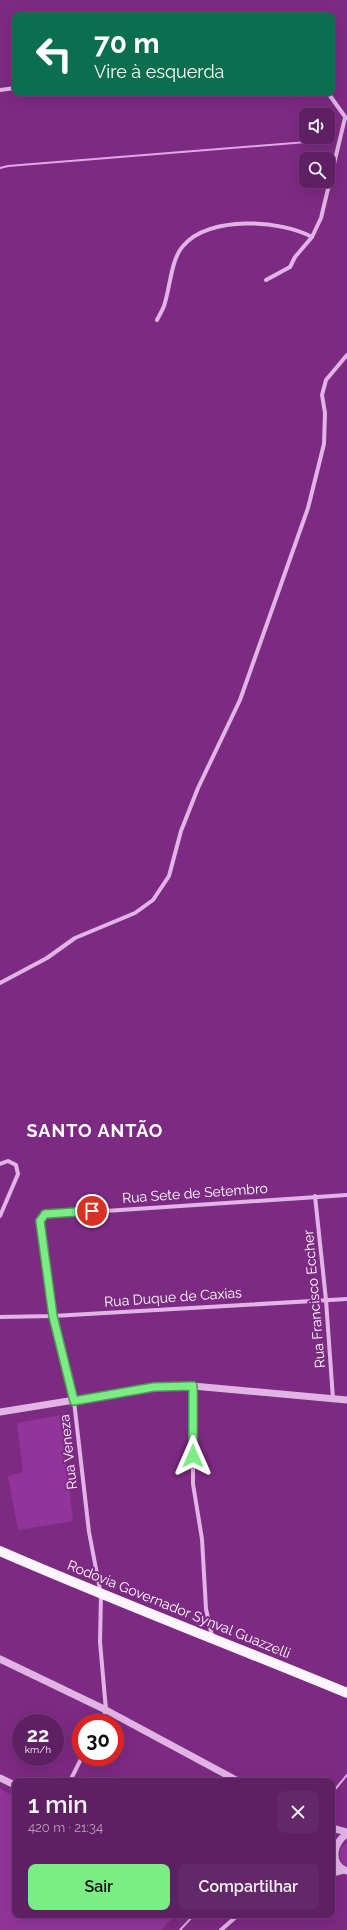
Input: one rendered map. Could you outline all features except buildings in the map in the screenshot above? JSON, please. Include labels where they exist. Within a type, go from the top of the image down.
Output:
[{"type":"main road","name":"Rodovia Governador Synval Guazzelli","points":[[0,1550],[101,1595],[212,1637],[347,1693]]},
{"type":"street","points":[[0,90],[12,88]]},
{"type":"street","points":[[266,280],[290,267],[295,257],[312,238],[321,218],[346,118],[330,96]]},
{"type":"street","points":[[157,320],[163,308],[177,256],[183,246],[194,236],[206,230],[249,222],[301,231],[312,238]]},
{"type":"street","points":[[0,983],[47,958],[75,938],[135,913],[153,900],[169,876],[181,831],[198,788],[240,700],[303,522],[324,444],[325,413],[322,396],[326,380],[347,354]]},
{"type":"street","points":[[0,1164],[8,1161],[16,1165],[18,1174],[0,1216]]},
{"type":"street","name":"Rua Sete de Setembro","points":[[45,1214],[347,1195]]},
{"type":"street","name":"Rua Francisco Eccher","points":[[315,1196],[326,1300],[333,1399]]},
{"type":"street","name":"Rua Veneza","points":[[45,1214],[40,1221],[53,1316],[74,1401],[89,1532],[101,1595],[100,1642],[106,1710]]},
{"type":"street","name":"Rua Duque de Caxias","points":[[0,1317],[53,1316],[347,1299]]},
{"type":"street","points":[[193,1386],[193,1484],[202,1539],[206,1609],[212,1637]]},
{"type":"street","points":[[0,1412],[154,1387],[193,1386],[347,1400]]},
{"type":"street","points":[[0,1659],[106,1710],[232,1778]]},
{"type":"street","points":[[104,1714],[106,1710]]},
{"type":"street","points":[[72,1778],[78,1766]]},
{"type":"street","points":[[0,1778],[12,1784]]},
{"type":"street","points":[[335,1829],[347,1833]]},
{"type":"street","points":[[335,1840],[347,1833]]},
{"type":"street","points":[[335,1859],[339,1866],[345,1870]]},
{"type":"street","points":[[335,1872],[345,1870]]},
{"type":"street","points":[[221,1930],[235,1918]]},
{"type":"shaded area","points":[[61,1415],[73,1521],[18,1530],[8,1476],[23,1472],[17,1423]]},
{"type":"shaded area","points":[[0,1789],[12,1795],[12,1918],[172,1918],[162,1930],[0,1930]]},
{"type":"shaded area","points":[[347,1842],[347,1867],[341,1861],[340,1851]]},
{"type":"waterway","points":[[0,168],[8,166],[299,143]]},
{"type":"waterway","points":[[335,1789],[347,1775]]},
{"type":"waterway","points":[[180,1930],[191,1918]]},
{"type":"district","name":"SANTO ANTÃO","points":[[95,1131]]},
{"type":"route","points":[[92,1211],[45,1214],[40,1221],[53,1316],[74,1401],[154,1387],[193,1386],[193,1456]]}]
